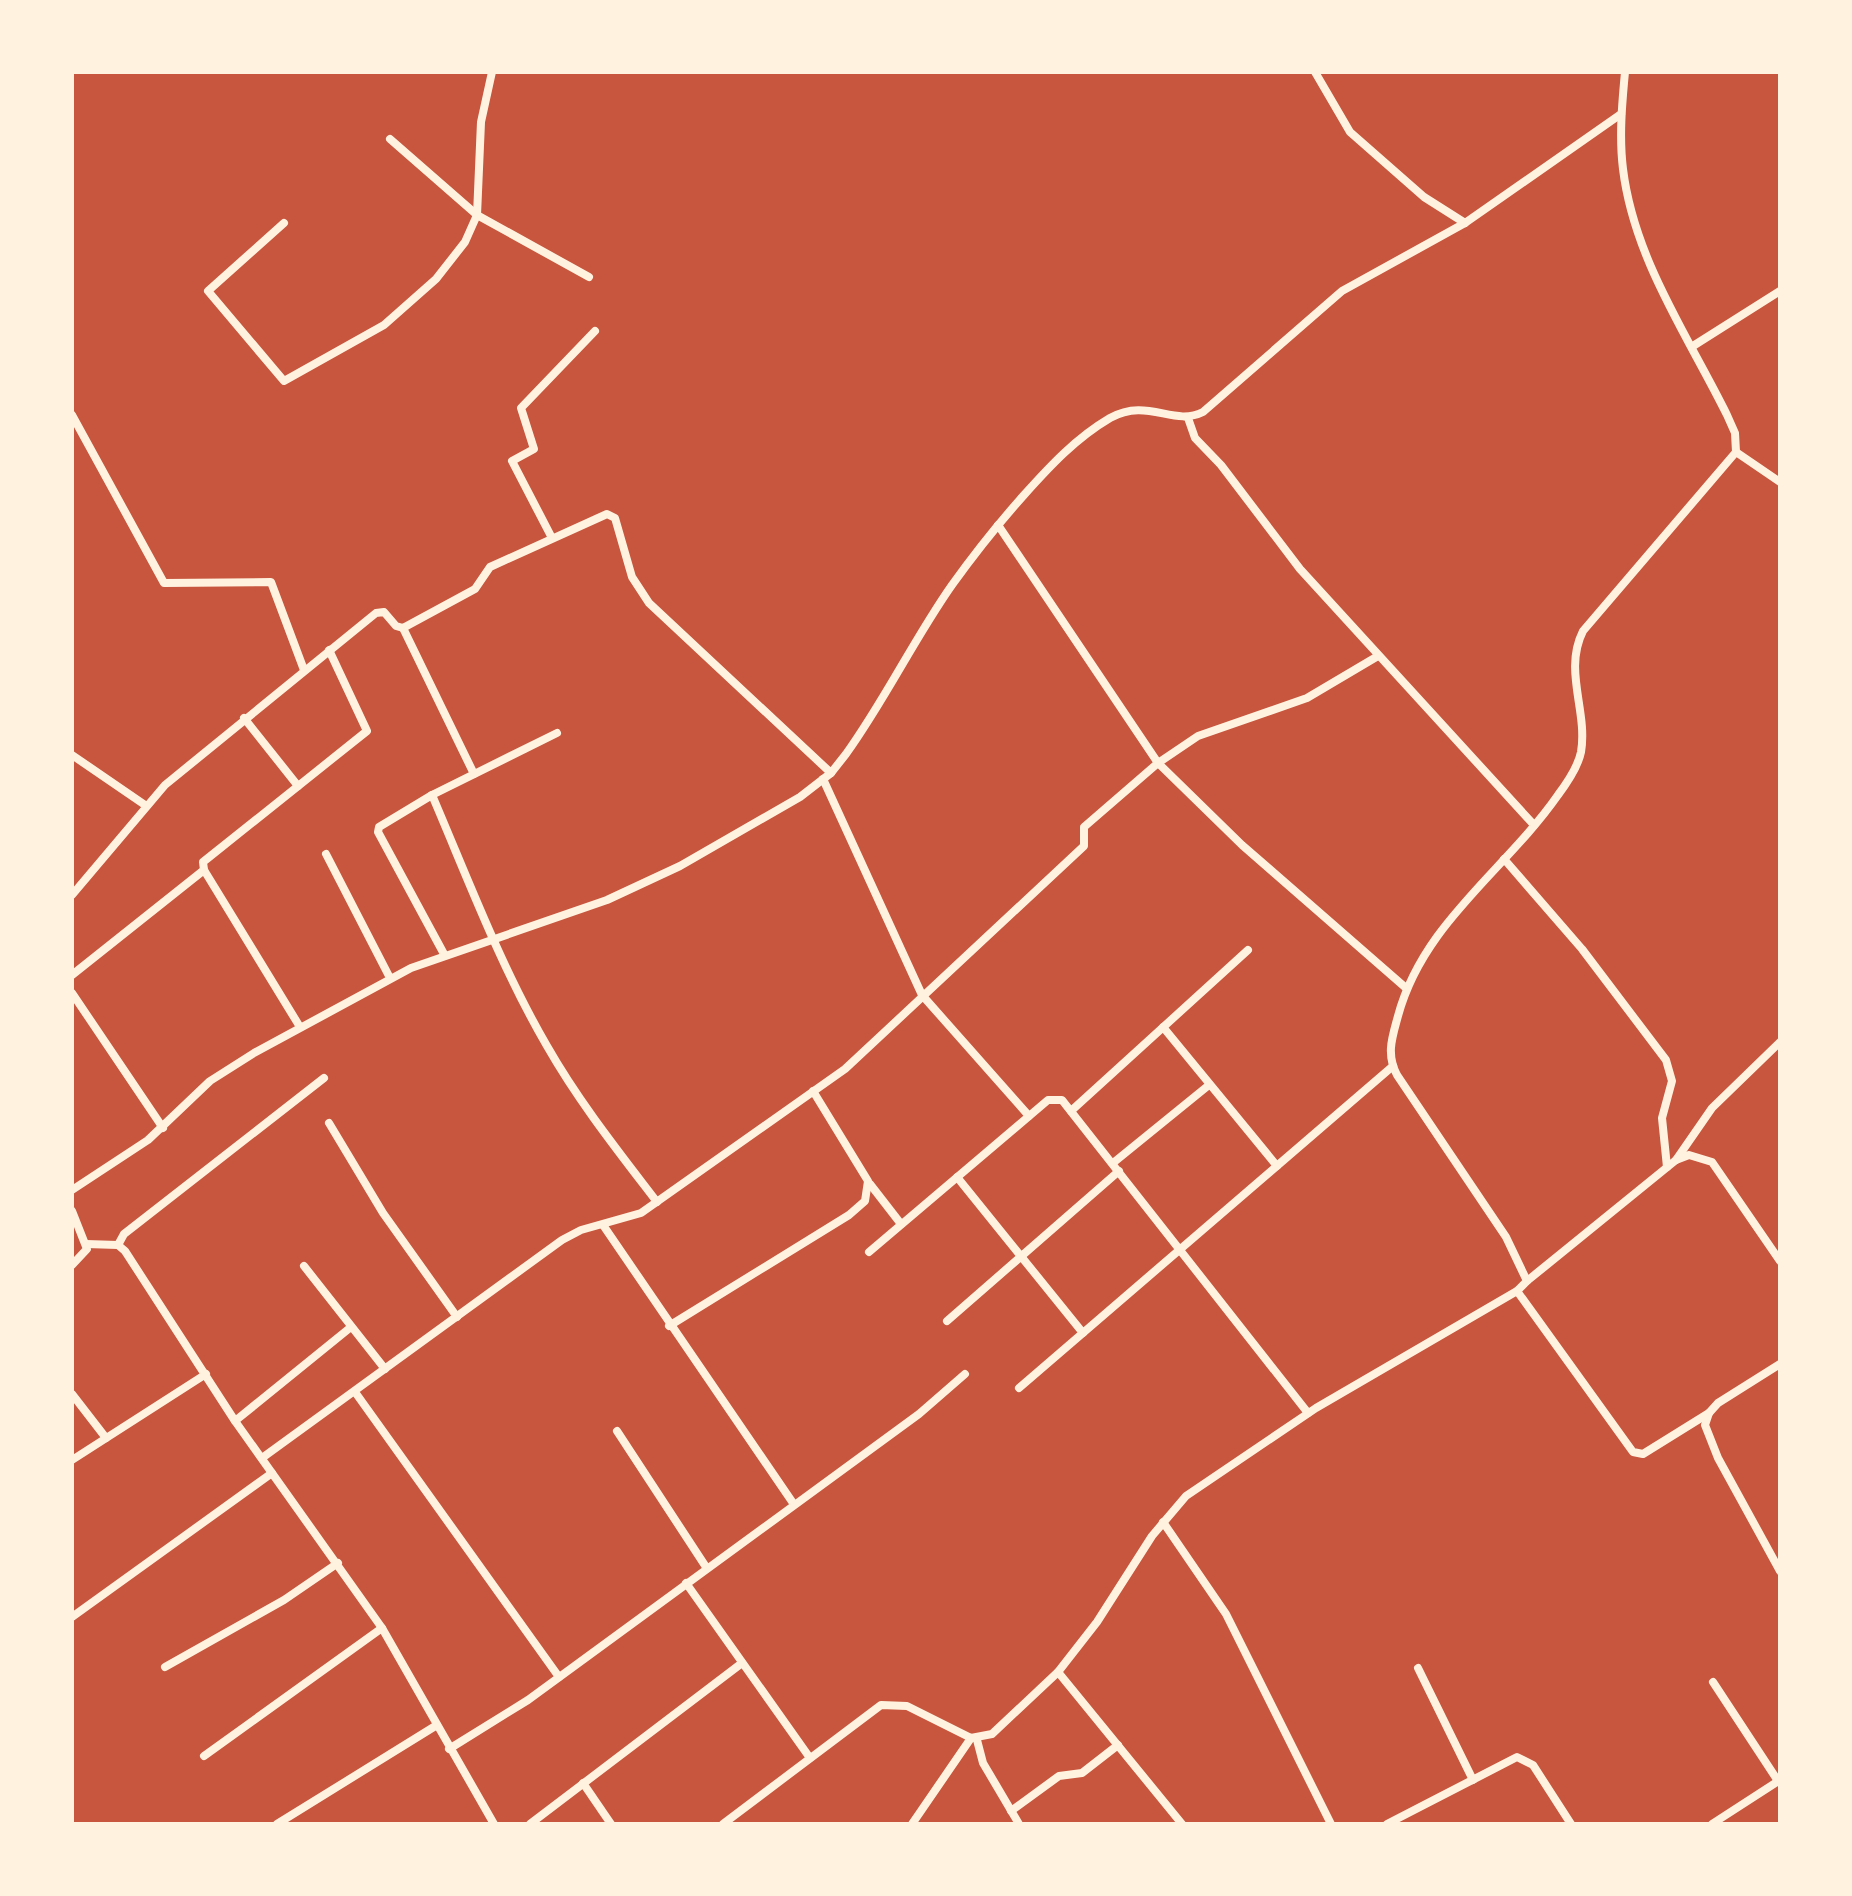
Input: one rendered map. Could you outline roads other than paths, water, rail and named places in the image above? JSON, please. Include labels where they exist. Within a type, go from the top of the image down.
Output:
[{"type":"street","points":[[284,223],[208,291],[284,381],[402,311],[455,257],[477,215],[481,122],[492,72]]},
{"type":"street","points":[[1315,72],[1350,132],[1424,197],[1465,223]]},
{"type":"street","points":[[1527,1281],[1506,1237],[1393,1066],[1390,1044],[1406,988],[1437,934],[1558,795],[1581,750],[1574,675],[1575,654],[1583,631],[1736,452],[1735,433],[1651,268],[1632,216],[1623,168],[1621,114],[1625,72]]},
{"type":"street","points":[[72,1190],[163,1128],[210,1081],[390,978],[444,954],[535,926],[643,885],[781,809],[827,776],[860,735],[951,586],[998,525],[1060,456],[1114,416],[1140,408],[1188,418],[1203,412],[1342,291],[1465,223],[1621,114]]},
{"type":"street","points":[[390,139],[477,215],[589,277]]},
{"type":"street","points":[[1693,346],[1780,291]]},
{"type":"street","points":[[552,538],[512,461],[534,449],[521,408],[595,331]]},
{"type":"street","points":[[72,415],[164,583],[271,582],[304,670]]},
{"type":"street","points":[[1188,418],[1195,438],[1221,465],[1282,547],[1534,825]]},
{"type":"street","points":[[1736,452],[1780,482]]},
{"type":"street","points":[[72,895],[99,866],[145,805],[244,718],[378,611],[384,612],[396,626],[403,628],[475,589],[490,567],[612,515],[632,577],[649,603],[827,776],[922,995],[1029,1116]]},
{"type":"street","points":[[998,525],[1158,763],[1242,845],[1406,988]]},
{"type":"street","points":[[403,628],[474,774]]},
{"type":"street","points":[[300,1027],[204,870],[203,862],[367,731],[329,650]]},
{"type":"street","points":[[262,1458],[562,1240],[603,1225],[629,1220],[845,1069],[1084,846],[1084,827],[1158,763],[1216,728],[1321,692],[1378,656]]},
{"type":"street","points":[[244,718],[298,786]]},
{"type":"street","points":[[444,954],[378,830],[383,821],[557,733]]},
{"type":"street","points":[[72,755],[145,805]]},
{"type":"street","points":[[432,795],[493,937],[545,1044],[572,1087],[657,1202]]},
{"type":"street","points":[[326,854],[390,978]]},
{"type":"street","points":[[1504,859],[1582,949],[1666,1060],[1672,1081],[1662,1118],[1667,1167]]},
{"type":"street","points":[[72,975],[204,870]]},
{"type":"street","points":[[1071,1111],[1248,950]]},
{"type":"street","points":[[72,993],[163,1128]]},
{"type":"street","points":[[1163,1027],[1277,1166]]},
{"type":"street","points":[[1676,1160],[1712,1108],[1780,1042]]},
{"type":"street","points":[[1019,1388],[1393,1066]]},
{"type":"street","points":[[118,1245],[124,1234],[324,1078]]},
{"type":"street","points":[[1113,1163],[1209,1085]]},
{"type":"street","points":[[813,1091],[868,1181],[901,1224]]},
{"type":"street","points":[[869,1252],[1029,1116],[1055,1098],[1062,1100],[1182,1248],[1308,1413]]},
{"type":"street","points":[[329,1123],[383,1213],[457,1317]]},
{"type":"street","points":[[912,1824],[974,1739],[992,1734],[1058,1672],[1097,1622],[1163,1522],[1186,1496],[1308,1413],[1517,1291],[1676,1160],[1689,1155],[1712,1162],[1780,1261]]},
{"type":"street","points":[[947,1321],[1119,1171]]},
{"type":"street","points":[[957,1177],[1083,1333]]},
{"type":"street","points":[[669,1326],[849,1215],[865,1201],[868,1181]]},
{"type":"street","points":[[72,1211],[87,1253],[72,1265]]},
{"type":"street","points":[[603,1225],[669,1326],[793,1503]]},
{"type":"street","points":[[86,1244],[118,1245]]},
{"type":"street","points":[[118,1245],[235,1421],[382,1628],[494,1824]]},
{"type":"street","points":[[304,1266],[385,1369]]},
{"type":"street","points":[[1517,1291],[1633,1452],[1643,1454],[1780,1364]]},
{"type":"street","points":[[235,1421],[351,1327]]},
{"type":"street","points":[[72,1460],[206,1374]]},
{"type":"street","points":[[449,1749],[559,1677],[793,1503],[919,1414],[965,1374]]},
{"type":"street","points":[[355,1392],[559,1677]]},
{"type":"street","points":[[72,1394],[106,1438]]},
{"type":"street","points":[[1709,1413],[1706,1432],[1780,1571]]},
{"type":"street","points":[[617,1431],[706,1567]]},
{"type":"street","points":[[72,1617],[272,1473]]},
{"type":"street","points":[[1163,1522],[1226,1614],[1331,1824]]},
{"type":"street","points":[[165,1667],[284,1600],[338,1563]]},
{"type":"street","points":[[686,1583],[810,1758]]},
{"type":"street","points":[[204,1756],[382,1628]]},
{"type":"street","points":[[530,1824],[742,1663]]},
{"type":"street","points":[[1418,1668],[1473,1780]]},
{"type":"street","points":[[1058,1672],[1179,1823]]},
{"type":"street","points":[[1712,1824],[1779,1780],[1713,1682]]},
{"type":"street","points":[[729,1822],[875,1708],[890,1703],[907,1706],[974,1739],[983,1763],[1019,1824]]},
{"type":"street","points":[[277,1824],[437,1725]]},
{"type":"street","points":[[1011,1811],[1055,1778],[1082,1773],[1118,1745]]},
{"type":"street","points":[[1387,1824],[1509,1760],[1525,1758],[1533,1765],[1571,1824]]},
{"type":"street","points":[[583,1783],[611,1824]]}]
